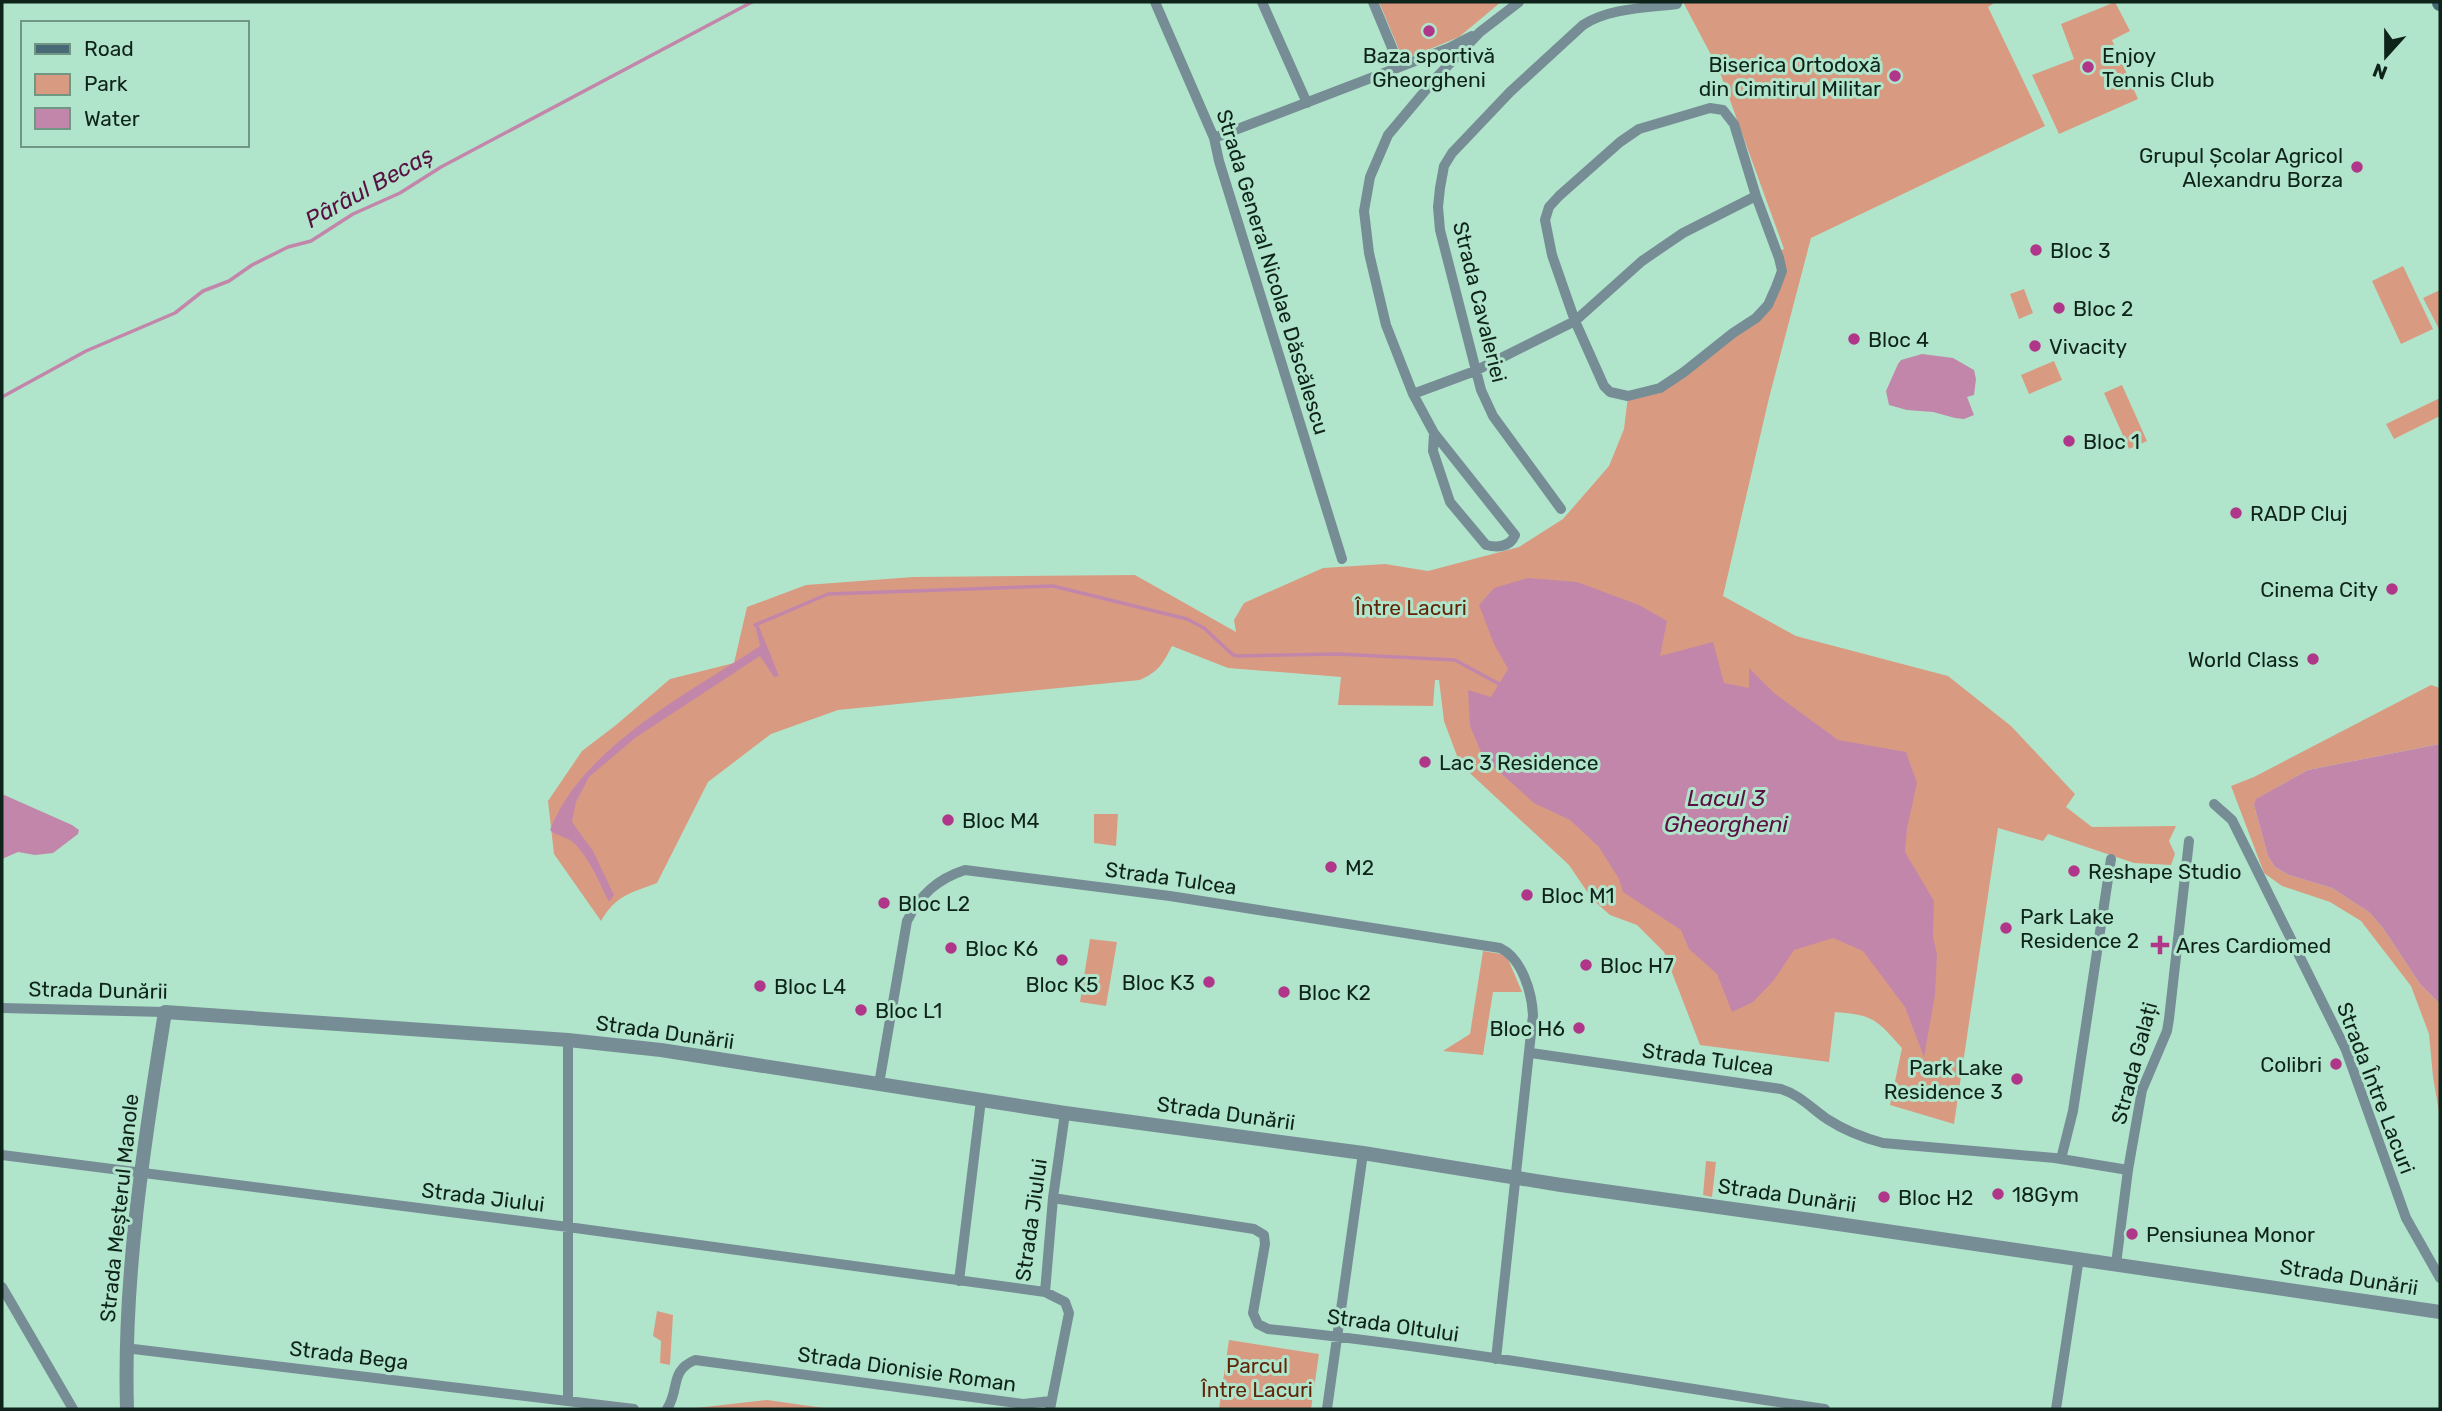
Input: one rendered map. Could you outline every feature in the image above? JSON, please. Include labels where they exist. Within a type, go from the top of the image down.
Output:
[{"type":"street","name":"Strada General Nicolae Dăscălescu","points":[[1155,2],[1214,138],[1342,559]]},
{"type":"street","points":[[1262,2],[1307,103]]},
{"type":"street","points":[[1373,2],[1400,67]]},
{"type":"street","points":[[1434,433],[1433,451],[1450,502],[1486,545],[1501,547],[1508,544],[1515,534],[1434,433],[1413,394],[1386,325],[1369,253],[1364,211],[1370,177],[1388,135],[1435,79],[1480,32],[1520,2]]},
{"type":"street","name":"Strada Cavaleriei","points":[[1561,509],[1493,416],[1475,371],[1440,230],[1438,207],[1444,166],[1452,153],[1510,92],[1583,25],[1594,18],[1611,13],[1677,4]]},
{"type":"street","points":[[1214,138],[1449,48],[1480,32]]},
{"type":"street","points":[[1710,108],[1723,110],[1734,124],[1756,196],[1782,271],[1768,305],[1756,318],[1660,388],[1628,396],[1610,392],[1604,386],[1575,321],[1552,255],[1545,220],[1549,207],[1620,142],[1639,130],[1710,108]]},
{"type":"street","points":[[1413,394],[1475,371],[1575,321],[1642,261],[1683,233],[1756,196]]},
{"type":"street","name":"Strada Între Lacuri","points":[[2214,804],[2232,820],[2346,1050],[2406,1218],[2440,1278]]},
{"type":"street","name":"Strada Galați","points":[[2116,1264],[2142,1090],[2167,1031],[2189,841]]},
{"type":"street","points":[[2111,859],[2073,1111],[2061,1159],[2128,1170]]},
{"type":"street","name":"Strada Tulcea","points":[[879,1084],[907,921],[920,897],[929,889],[965,870],[1170,896],[1500,948],[1515,959],[1531,1000],[1533,1015],[1496,1359]]},
{"type":"street","name":"Strada Dunării","points":[[2,1008],[165,1012],[568,1040],[661,1050],[1065,1113],[1363,1153],[1516,1178],[2440,1312]]},
{"type":"street","name":"Strada Meșterul Manole","points":[[127,1409],[125,1348],[142,1172],[165,1012]]},
{"type":"street","points":[[568,1040],[569,1401],[634,1409]]},
{"type":"street","name":"Strada Tulcea","points":[[1531,1052],[1781,1089],[1800,1097],[1828,1119],[1864,1138],[1883,1143],[2061,1159]]},
{"type":"street","points":[[959,1281],[981,1100]]},
{"type":"street","name":"Strada Jiului","points":[[2,1156],[568,1227],[1045,1293],[1053,1198],[1065,1113]]},
{"type":"street","points":[[1327,1409],[1363,1153]]},
{"type":"street","name":"Strada Oltului","points":[[1053,1198],[1254,1229],[1264,1235],[1265,1244],[1253,1313],[1258,1324],[1268,1329],[1496,1359],[1825,1409]]},
{"type":"street","points":[[2056,1409],[2079,1258]]},
{"type":"street","points":[[2,1287],[73,1409]]},
{"type":"street","name":"Strada Dionisie Roman","points":[[672,1407],[680,1371],[695,1360],[1023,1404],[1050,1405],[1069,1312],[1065,1302],[1045,1293]]},
{"type":"street","name":"Strada Bega","points":[[125,1348],[569,1401]]},
{"type":"green space","name":"Baza sportivă Gheorgheni","points":[[1379,2],[1501,2],[1459,37],[1413,56],[1400,52]]},
{"type":"green space","name":"Între Lacuri","points":[[1683,2],[1996,2],[1988,7],[2045,126],[1811,238],[1769,398],[1723,596],[1796,636],[1948,676],[2011,726],[2075,794],[2066,807],[2092,827],[2176,826],[2169,841],[2175,854],[2171,865],[2134,863],[2048,834],[2043,841],[1998,828],[1954,1124],[1890,1105],[1902,1048],[1880,1025],[1867,1017],[1835,1012],[1829,1062],[1700,1045],[1664,952],[1637,925],[1610,915],[1592,899],[1569,865],[1460,764],[1444,721],[1439,680],[1435,680],[1433,706],[1338,705],[1341,677],[1228,668],[1172,646],[1159,667],[1140,680],[838,710],[771,734],[708,782],[657,883],[618,900],[601,921],[554,854],[548,801],[582,751],[670,679],[734,663],[747,607],[806,585],[913,577],[1135,575],[1236,632],[1234,620],[1244,603],[1323,568],[1385,564],[1428,571],[1519,547],[1563,519],[1609,466],[1624,429],[1628,396],[1660,388],[1756,318],[1781,271],[1777,252],[1784,249],[1719,70]]},
{"type":"green space","name":"Enjoy Tennis Club","points":[[2115,2],[2130,31],[2112,40],[2138,99],[2059,134],[2032,75],[2074,59],[2061,24]]},
{"type":"green space","points":[[2403,266],[2433,329],[2401,344],[2372,281]]},
{"type":"green space","name":"Vivacity","points":[[2024,289],[2033,313],[2019,319],[2010,294]]},
{"type":"green space","points":[[2440,290],[2440,331],[2423,298]]},
{"type":"green space","name":"Vivacity","points":[[2054,361],[2062,380],[2029,394],[2021,375]]},
{"type":"green space","points":[[2122,385],[2147,441],[2129,449],[2104,393]]},
{"type":"green space","points":[[2440,398],[2440,416],[2394,439],[2386,424]]},
{"type":"green space","points":[[2431,685],[2440,688],[2440,744],[2308,770],[2257,799],[2254,805],[2268,856],[2275,867],[2289,875],[2332,888],[2369,912],[2383,928],[2420,984],[2440,1004],[2440,1117],[2429,1034],[2411,986],[2361,921],[2330,902],[2282,886],[2264,873],[2231,786],[2254,777]]},
{"type":"green space","points":[[1094,814],[1118,814],[1116,846],[1094,843]]},
{"type":"green space","points":[[1090,939],[1117,942],[1106,1006],[1080,1002]]},
{"type":"green space","points":[[1483,951],[1501,954],[1508,959],[1522,992],[1493,992],[1483,1055],[1443,1051],[1470,1034]]},
{"type":"green space","points":[[1706,1161],[1716,1162],[1712,1197],[1703,1195]]},
{"type":"green space","points":[[657,1311],[673,1315],[670,1365],[660,1363],[661,1341],[653,1336]]},
{"type":"green space","name":"Parcul Între Lacuri","points":[[1229,1340],[1319,1354],[1311,1409],[1219,1409]]},
{"type":"green space","points":[[767,1400],[831,1409],[687,1409]]},
{"type":"water","points":[[1922,354],[1953,358],[1974,370],[1974,395],[1967,397],[1974,415],[1964,419],[1955,418],[1889,405],[1886,391],[1898,364],[1901,360]]},
{"type":"water","name":"Lacul 3 Gheorgheni","points":[[1528,578],[1577,582],[1639,605],[1667,621],[1660,656],[1713,642],[1724,683],[1749,688],[1749,668],[1774,693],[1838,740],[1906,752],[1917,783],[1907,828],[1905,852],[1934,901],[1933,937],[1937,954],[1935,995],[1924,1057],[1905,1007],[1863,951],[1833,938],[1794,950],[1774,980],[1753,1002],[1732,1012],[1717,974],[1689,949],[1681,930],[1623,892],[1619,879],[1599,847],[1570,820],[1534,803],[1483,757],[1470,726],[1468,690],[1491,697],[1508,669],[1494,644],[1479,605],[1494,588]]},
{"type":"water","points":[[758,624],[779,676],[774,677],[760,656],[635,738],[589,777],[576,802],[572,822],[593,851],[614,895],[609,902],[580,849],[550,830],[565,800],[586,773],[640,724],[760,646],[755,625]]},
{"type":"water","points":[[2440,744],[2440,1004],[2420,984],[2383,928],[2369,912],[2332,888],[2289,875],[2275,867],[2268,856],[2254,805],[2256,799],[2308,770]]},
{"type":"water","points":[[2,794],[72,825],[79,830],[78,834],[53,853],[35,855],[18,852],[2,859]]},
{"type":"waterway","name":"Pârâul Becaș","points":[[2,397],[86,351],[175,313],[203,291],[229,281],[252,265],[288,247],[311,241],[353,214],[400,193],[441,167],[752,2]]},
{"type":"waterway","points":[[755,625],[828,594],[1053,586],[1187,619],[1204,628],[1233,655],[1338,654],[1455,660],[1499,684]]},
{"type":"place","name":"Baza sportivă Gheorgheni","points":[[1429,31]]},
{"type":"place","name":"Enjoy Tennis Club","points":[[2088,67]]},
{"type":"place","name":"Biserica Ortodoxă din Cimitirul Militar","points":[[1895,76]]},
{"type":"place","name":"Grupul Școlar Agricol Alexandru Borza","points":[[2357,167]]},
{"type":"place","name":"Bloc 3","points":[[2036,250]]},
{"type":"place","name":"Bloc 2","points":[[2059,308]]},
{"type":"place","name":"Bloc 4","points":[[1854,339]]},
{"type":"place","name":"Vivacity","points":[[2035,346]]},
{"type":"place","name":"Bloc 1","points":[[2069,441]]},
{"type":"place","name":"RADP Cluj","points":[[2236,513]]},
{"type":"place","name":"Cinema City","points":[[2392,589]]},
{"type":"place","name":"World Class","points":[[2313,659]]},
{"type":"place","name":"Lac 3 Residence","points":[[1425,762]]},
{"type":"place","name":"Bloc M4","points":[[948,820]]},
{"type":"place","name":"M2","points":[[1331,867]]},
{"type":"place","name":"Reshape Studio","points":[[2074,871]]},
{"type":"place","name":"Bloc M1","points":[[1527,895]]},
{"type":"place","name":"Bloc L2","points":[[884,903]]},
{"type":"place","name":"Park Lake Residence 2","points":[[2006,928]]},
{"type":"place","name":"Ares Cardiomed","points":[[2160,945]]},
{"type":"place","name":"Bloc K6","points":[[951,948]]},
{"type":"place","name":"Bloc K5","points":[[1062,960]]},
{"type":"place","name":"Bloc H7","points":[[1586,965]]},
{"type":"place","name":"Bloc K3","points":[[1209,982]]},
{"type":"place","name":"Bloc L4","points":[[760,986]]},
{"type":"place","name":"Bloc K2","points":[[1284,992]]},
{"type":"place","name":"Bloc L1","points":[[861,1010]]},
{"type":"place","name":"Bloc H6","points":[[1579,1028]]},
{"type":"place","name":"Colibri","points":[[2336,1064]]},
{"type":"place","name":"Park Lake Residence 3","points":[[2017,1079]]},
{"type":"place","name":"18Gym","points":[[1998,1194]]},
{"type":"place","name":"Bloc H2","points":[[1884,1197]]},
{"type":"place","name":"Pensiunea Monor","points":[[2132,1234]]}]
